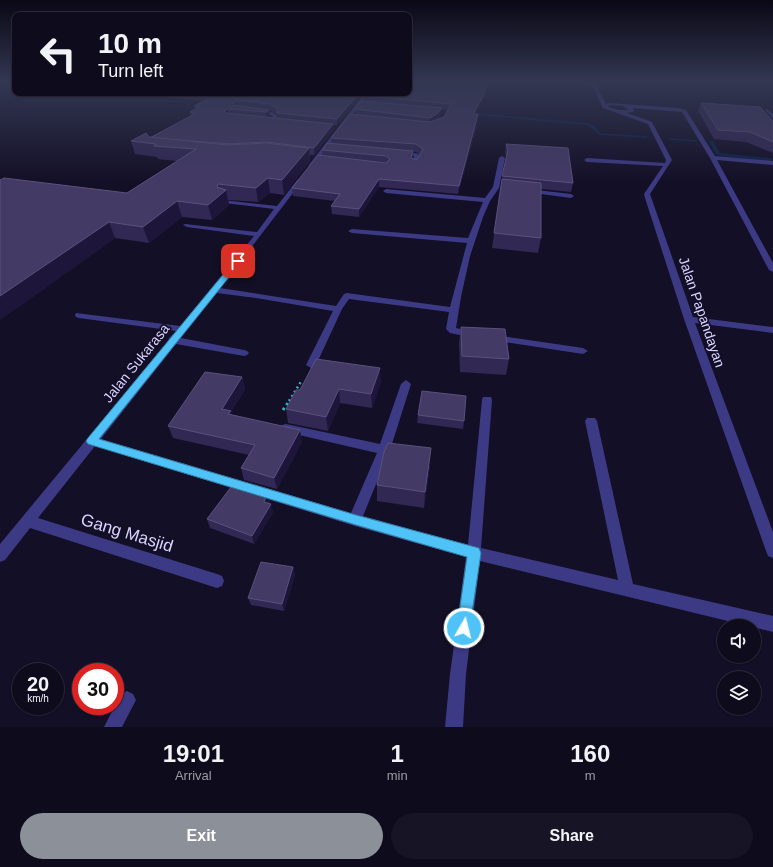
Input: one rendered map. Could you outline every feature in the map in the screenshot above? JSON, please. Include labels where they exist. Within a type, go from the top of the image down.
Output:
[{"type":"street","points":[[267,122],[275,118],[273,115]]},
{"type":"street","name":"Jalan Sukarasa","points":[[0,555],[329,147],[336,128],[354,115]]},
{"type":"street","points":[[587,160],[667,165],[668,160],[652,126],[645,121],[627,115]]},
{"type":"street","points":[[686,115],[715,161],[773,270]]},
{"type":"street","points":[[260,121],[282,124]]},
{"type":"street","points":[[393,153],[418,155],[415,165]]},
{"type":"street","points":[[502,158],[500,188],[494,189],[486,200],[472,241],[453,310],[451,329],[456,333],[583,351]]},
{"type":"street","points":[[715,161],[773,163]]},
{"type":"street","points":[[715,161],[773,168]]},
{"type":"street","name":"Jalan Papandayan","points":[[667,165],[648,194],[648,198],[689,319],[773,551]]},
{"type":"street","points":[[518,190],[571,196]]},
{"type":"street","points":[[386,191],[486,200]]},
{"type":"street","points":[[224,201],[279,208]]},
{"type":"street","points":[[187,225],[258,234]]},
{"type":"street","points":[[352,231],[472,241]]},
{"type":"street","points":[[214,290],[256,294],[338,309]]},
{"type":"street","points":[[311,365],[338,309],[345,298],[350,296],[453,310]]},
{"type":"street","points":[[79,315],[182,329]]},
{"type":"street","points":[[689,319],[773,330]]},
{"type":"street","points":[[172,340],[244,353]]},
{"type":"street","points":[[356,520],[384,450],[406,384]]},
{"type":"street","points":[[454,727],[458,674],[474,553],[487,400]]},
{"type":"street","points":[[591,421],[627,590]]},
{"type":"street","points":[[273,426],[384,450]]},
{"type":"street","points":[[92,441],[356,520],[474,553],[773,624]]},
{"type":"street","name":"Gang Masjid","points":[[27,521],[217,581]]},
{"type":"street","points":[[113,727],[127,700]]},
{"type":"building","points":[[192,115],[245,115],[333,124],[314,148],[267,142],[230,144],[150,138]]},
{"type":"building","points":[[296,115],[340,115],[337,119]]},
{"type":"building","points":[[349,115],[430,122],[444,117],[445,115],[478,115],[459,186],[379,179],[359,209],[331,206],[340,194],[292,188],[318,155],[386,163],[390,159],[386,156],[322,150],[327,143],[413,151],[411,158],[417,160],[423,149],[416,144],[331,138]]},
{"type":"building","points":[[404,115],[435,115],[430,118]]},
{"type":"building","points":[[709,115],[767,115],[773,121],[773,142],[750,132],[718,130]]},
{"type":"building","points":[[146,133],[149,137],[228,145],[266,143],[309,148],[282,180],[268,178],[256,188],[218,184],[217,187],[226,190],[208,205],[177,201],[143,227],[109,222],[0,296],[0,180],[4,178],[127,193],[196,149],[154,146],[156,144],[131,141]]},
{"type":"building","points":[[506,144],[568,148],[573,183],[502,176],[508,150]]},
{"type":"building","points":[[502,179],[541,183],[541,238],[494,233]]},
{"type":"building","points":[[461,327],[505,329],[509,359],[462,356]]},
{"type":"building","points":[[316,359],[380,368],[371,394],[339,389],[326,417],[286,409],[296,390],[300,390]]},
{"type":"building","points":[[205,372],[242,377],[222,409],[231,411],[228,414],[300,430],[274,478],[241,468],[255,445],[168,426]]},
{"type":"building","points":[[422,391],[466,396],[464,421],[418,415]]},
{"type":"building","points":[[388,443],[431,448],[425,492],[377,485],[384,452]]},
{"type":"building","points":[[234,483],[268,493],[264,502],[271,504],[252,536],[207,519]]},
{"type":"building","points":[[261,562],[293,567],[282,604],[248,598]]},
{"type":"waterway","points":[[486,115],[587,124],[592,126],[599,134],[646,137]]},
{"type":"waterway","points":[[671,139],[696,141]]},
{"type":"waterway","points":[[711,142],[718,154],[770,160]]},
{"type":"route","points":[[238,261],[172,340],[92,441],[236,485],[474,553],[464,628]]}]
